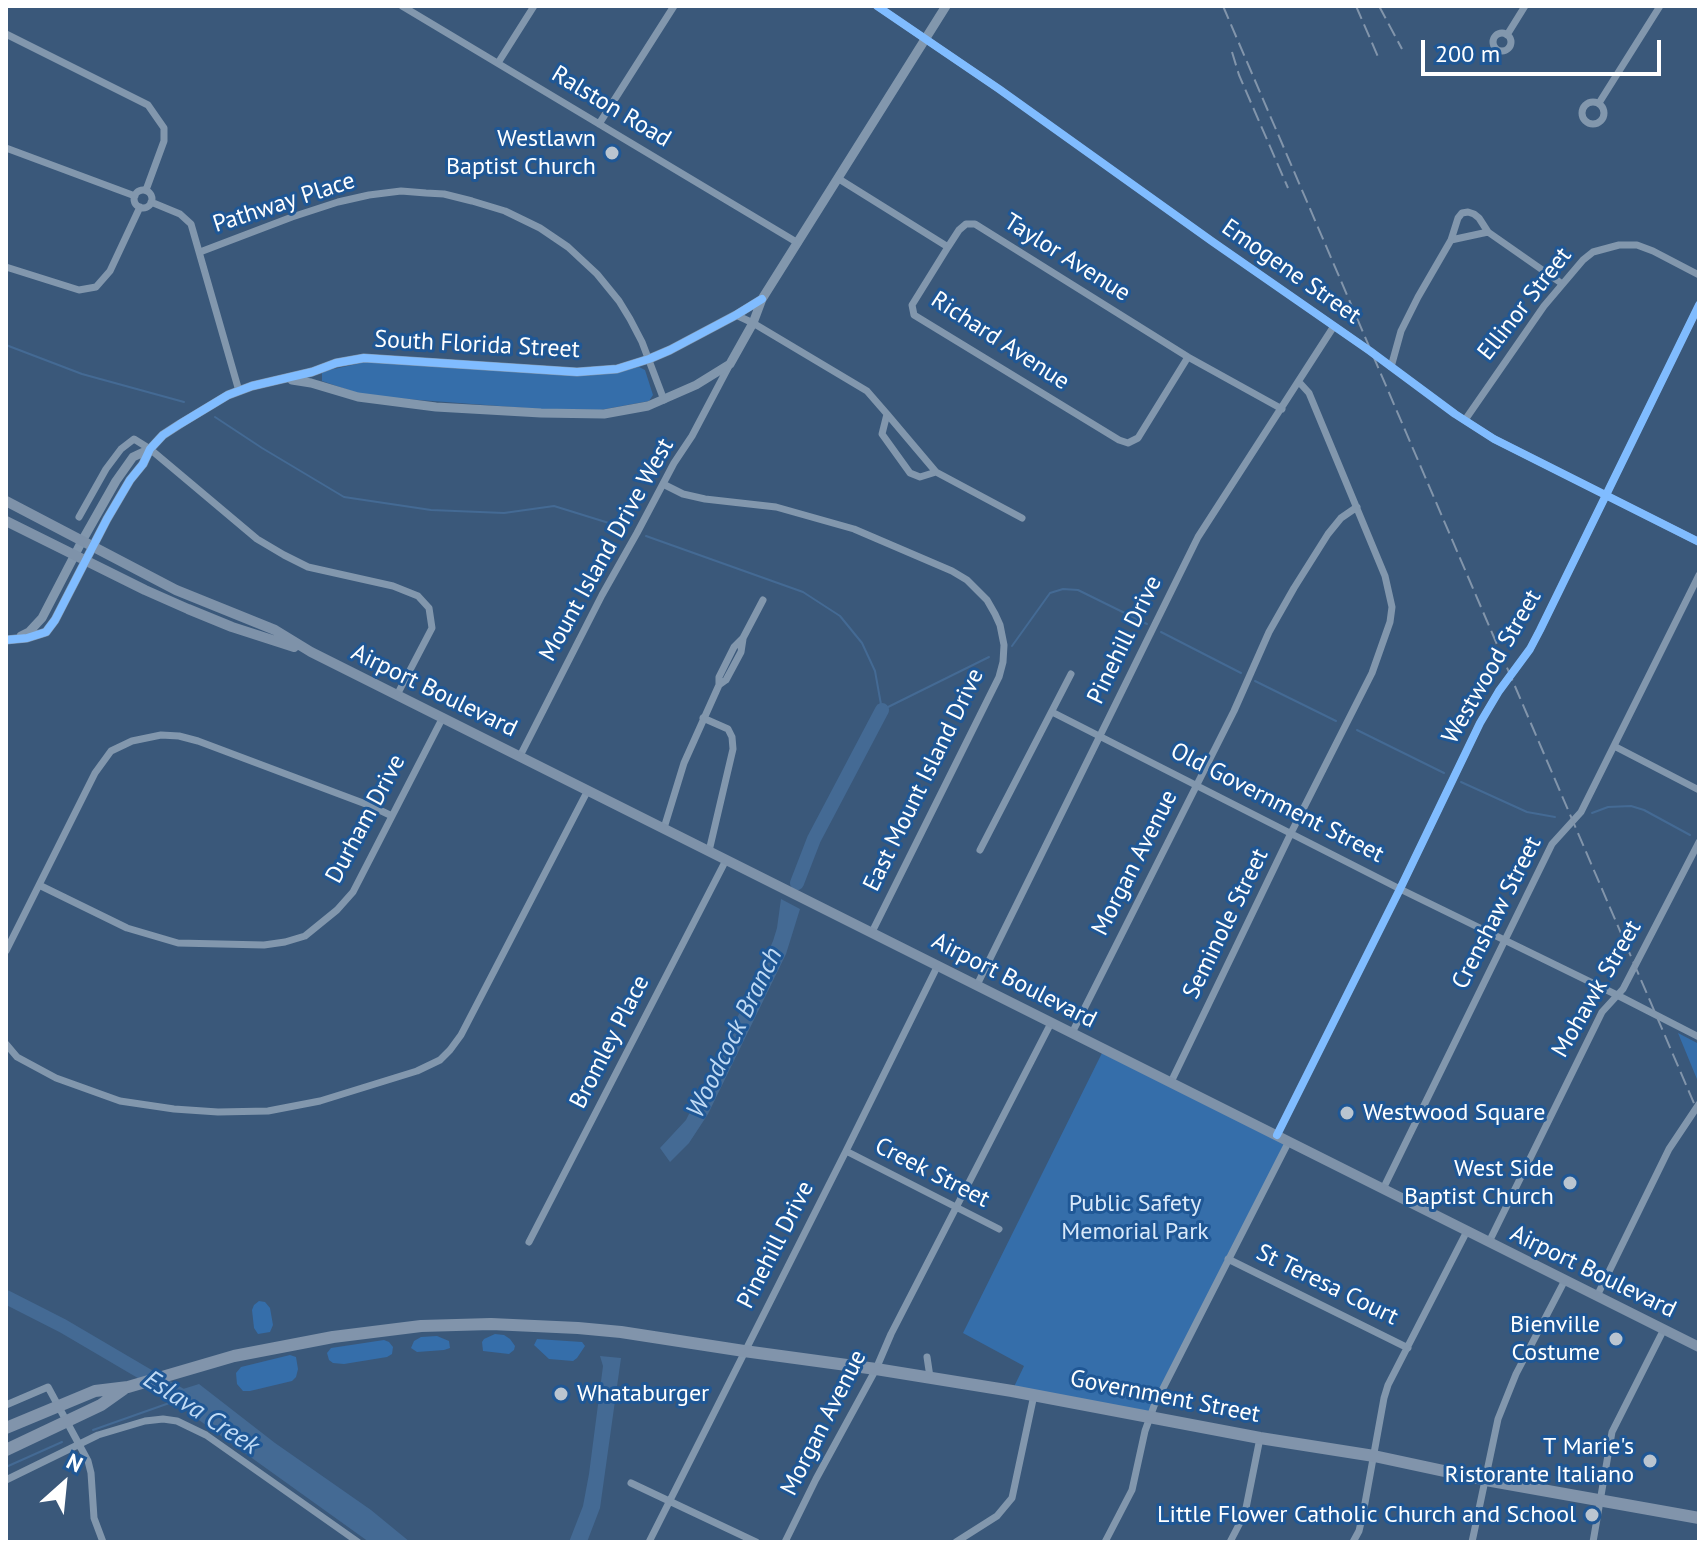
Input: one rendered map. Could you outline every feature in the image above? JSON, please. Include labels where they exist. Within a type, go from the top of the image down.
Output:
[{"type":"main road","name":"Airport Boulevard","points":[[6,501],[176,590],[275,630],[311,652],[1699,1347]]},
{"type":"main road","name":"Airport Boulevard","points":[[6,521],[188,609],[232,627],[311,652]]},
{"type":"main road","name":"Government Street","points":[[128,1387],[234,1356],[345,1335],[421,1326],[491,1324],[578,1328],[930,1377],[1699,1518]]},
{"type":"main road","points":[[6,1428],[95,1391],[128,1387]]},
{"type":"main road","points":[[6,1450],[101,1405],[128,1387]]},
{"type":"street","name":"Ralston Road","points":[[402,6],[798,243]]},
{"type":"street","points":[[498,63],[534,6]]},
{"type":"street","points":[[599,124],[674,6]]},
{"type":"street","name":"Emogene Street","points":[[877,6],[1494,439],[1699,542]]},
{"type":"street","name":"South Florida Street","points":[[280,379],[311,383],[372,400],[456,409],[604,414],[648,406],[696,385],[730,364],[753,323],[762,299],[946,6]]},
{"type":"street","points":[[1507,35],[1525,6]]},
{"type":"street","points":[[1599,103],[1660,6]]},
{"type":"street","points":[[6,34],[148,105],[164,128],[164,141],[146,190]]},
{"type":"street","points":[[6,148],[135,196]]},
{"type":"street","points":[[839,179],[948,247]]},
{"type":"street","points":[[140,207],[135,196],[138,191],[146,190]]},
{"type":"street","points":[[140,207],[148,206],[151,202],[152,196],[146,190]]},
{"type":"street","name":"Pathway Place","points":[[200,252],[303,213],[369,195],[401,191],[444,194],[505,211],[540,228],[568,247],[597,274],[619,301],[642,342],[664,400]]},
{"type":"street","points":[[151,202],[180,214],[191,224],[239,391]]},
{"type":"street","points":[[6,267],[79,290],[96,287],[110,271],[140,207]]},
{"type":"street","points":[[1391,367],[1401,331],[1451,240],[1462,213],[1468,212],[1479,218],[1488,232],[1561,283]]},
{"type":"street","name":"Taylor Avenue","points":[[948,247],[966,224],[975,224],[1188,357],[1282,409]]},
{"type":"street","points":[[1451,240],[1488,232]]},
{"type":"street","name":"Ellinor Street","points":[[1465,420],[1561,283],[1593,252],[1619,245],[1637,245],[1699,275]]},
{"type":"street","name":"Richard Avenue","points":[[948,247],[912,305],[914,315],[1119,440],[1128,443],[1138,438],[1188,357]]},
{"type":"street","name":"South Florida Street","points":[[10,640],[29,632],[42,618],[87,543],[107,519],[150,449],[163,435],[239,391],[343,361],[364,358],[577,372],[617,369],[678,346],[762,299]]},
{"type":"street","name":"Westwood Street","points":[[1277,1135],[1480,723],[1530,649],[1699,305]]},
{"type":"street","points":[[736,315],[856,383],[867,391],[936,472],[1022,518]]},
{"type":"street","name":"Pinehill Drive","points":[[977,985],[1198,537],[1334,326]]},
{"type":"street","name":"Mount Island Drive West","points":[[520,756],[602,595],[730,364]]},
{"type":"street","points":[[1299,382],[1309,393],[1357,507]]},
{"type":"street","points":[[887,414],[882,434],[910,473],[920,477],[936,472]]},
{"type":"street","points":[[79,517],[106,469],[121,449],[134,439],[257,539],[284,555],[308,567],[393,586],[418,596],[429,608],[432,628],[397,695]]},
{"type":"street","name":"East Mount Island Drive","points":[[663,484],[683,494],[776,507],[854,529],[967,580],[987,600],[995,614],[1004,650],[999,677],[872,932]]},
{"type":"street","name":"Seminole Street","points":[[1171,1082],[1372,673],[1390,622],[1392,607],[1385,576],[1357,507]]},
{"type":"street","name":"Morgan Avenue","points":[[1072,1033],[1234,711],[1269,632],[1328,534],[1341,518],[1357,507]]},
{"type":"street","name":"Crenshaw Street","points":[[1383,1189],[1552,844],[1581,812],[1699,575]]},
{"type":"street","points":[[664,828],[684,763],[719,685],[719,677],[763,600]]},
{"type":"street","points":[[980,850],[1071,674]]},
{"type":"street","name":"Old Government Street","points":[[1052,712],[1699,1037]]},
{"type":"street","name":"Durham Drive","points":[[39,885],[127,928],[167,941],[246,946],[285,942],[305,936],[353,892],[443,717]]},
{"type":"street","points":[[703,718],[728,729],[733,749],[709,851]]},
{"type":"street","points":[[6,951],[95,773],[111,751],[132,741],[161,735],[198,741],[392,816]]},
{"type":"street","points":[[1614,746],[1699,790]]},
{"type":"street","points":[[6,1044],[17,1057],[56,1078],[120,1101],[170,1109],[218,1112],[281,1109],[334,1097],[417,1071],[440,1060],[461,1035],[588,790]]},
{"type":"street","name":"Mohawk Street","points":[[1489,1242],[1602,1012],[1623,989],[1636,967],[1699,842]]},
{"type":"street","name":"Bromley Place","points":[[529,1242],[726,860]]},
{"type":"street","name":"Pinehill Drive","points":[[649,1542],[938,965]]},
{"type":"street","name":"Morgan Avenue","points":[[785,1542],[1051,1023]]},
{"type":"street","points":[[1597,1296],[1669,1149],[1699,1104]]},
{"type":"street","points":[[1105,1542],[1132,1490],[1150,1417],[1289,1141]]},
{"type":"street","name":"Creek Street","points":[[846,1151],[999,1229]]},
{"type":"street","points":[[1353,1542],[1363,1514],[1388,1385],[1467,1231]]},
{"type":"street","name":"St Teresa Court","points":[[1228,1259],[1408,1348]]},
{"type":"street","points":[[1472,1542],[1498,1419],[1516,1374],[1565,1280]]},
{"type":"street","points":[[1593,1542],[1612,1432],[1664,1329]]},
{"type":"street","points":[[927,1357],[930,1377]]},
{"type":"street","points":[[6,1405],[48,1387],[88,1461],[94,1518],[103,1542]]},
{"type":"street","points":[[956,1542],[997,1516],[1012,1498],[1034,1395]]},
{"type":"street","points":[[6,1480],[98,1435],[145,1421],[177,1421],[206,1435],[358,1542]]},
{"type":"street","points":[[1230,1542],[1245,1513],[1260,1438]]},
{"type":"street","points":[[631,1483],[756,1542]]},
{"type":"green space","points":[[370,361],[581,376],[639,367],[645,370],[653,395],[649,401],[600,410],[539,409],[366,396],[322,381],[325,371]]},
{"type":"green space","points":[[1678,1033],[1699,1044],[1699,1084]]},
{"type":"green space","name":"Public Safety Memorial Park","points":[[1104,1049],[1289,1141],[1150,1417],[1012,1391],[1024,1366],[963,1333]]},
{"type":"green space","points":[[259,1301],[270,1308],[273,1325],[270,1332],[258,1334],[254,1328],[252,1310]]},
{"type":"green space","points":[[495,1334],[510,1339],[514,1350],[509,1354],[483,1351],[484,1339]]},
{"type":"green space","points":[[437,1336],[449,1341],[450,1348],[417,1352],[411,1348],[414,1341],[421,1337]]},
{"type":"green space","points":[[537,1339],[582,1342],[585,1346],[573,1361],[549,1359],[534,1345]]},
{"type":"green space","points":[[384,1340],[393,1347],[392,1354],[387,1357],[344,1364],[329,1360],[327,1353],[331,1348]]},
{"type":"green space","points":[[290,1355],[296,1357],[298,1369],[292,1381],[250,1391],[243,1391],[237,1384],[236,1373],[241,1367]]},
{"type":"water","points":[[781,899],[800,909],[786,954],[708,1114],[689,1143],[670,1162],[660,1148],[686,1120],[754,984],[773,941]]},
{"type":"water","points":[[600,1356],[621,1358],[600,1508],[587,1542],[569,1542],[583,1506],[589,1474],[603,1366]]},
{"type":"water","points":[[199,1384],[410,1542],[369,1542],[164,1395]]},
{"type":"waterway","points":[[6,345],[82,374],[184,402]]},
{"type":"waterway","points":[[215,417],[344,497],[431,510],[504,513],[554,506],[625,528]]},
{"type":"waterway","points":[[646,536],[803,592],[840,616],[862,643],[875,671],[882,710],[989,657]]},
{"type":"waterway","points":[[1012,646],[1050,593],[1063,589],[1078,590],[1147,624]]},
{"type":"waterway","points":[[1161,632],[1241,673]]},
{"type":"waterway","points":[[1255,681],[1336,721]]},
{"type":"waterway","name":"Woodcock Branch","points":[[797,883],[814,839],[882,710]]},
{"type":"waterway","points":[[1357,730],[1444,773]]},
{"type":"waterway","points":[[1461,782],[1527,812],[1555,817]]},
{"type":"waterway","points":[[1592,813],[1608,807],[1631,806],[1690,835]]},
{"type":"waterway","name":"Eslava Creek","points":[[6,1297],[63,1326],[189,1400]]},
{"type":"waterway","points":[[93,1430],[175,1401]]},
{"type":"waterway","points":[[6,1467],[62,1442]]},
{"type":"railway","points":[[1223,6],[1699,1115]]},
{"type":"railway","points":[[1356,6],[1379,59]]},
{"type":"railway","points":[[1379,6],[1402,49]]},
{"type":"railway","points":[[1232,52],[1288,188]]},
{"type":"cycle path","points":[[877,6],[999,89],[1455,414],[1494,439],[1699,542]]},
{"type":"cycle path","points":[[6,640],[46,632],[107,519],[150,449],[163,435],[228,395],[336,363],[364,358],[577,372],[617,369],[670,350],[762,299]]},
{"type":"cycle path","points":[[1277,1135],[1480,723],[1540,630],[1699,305]]},
{"type":"place","name":"Westlawn Baptist Church","points":[[612,153]]},
{"type":"place","name":"Westwood Square","points":[[1347,1113]]},
{"type":"place","name":"West Side Baptist Church","points":[[1570,1183]]},
{"type":"place","name":"Bienville Costume","points":[[1616,1339]]},
{"type":"place","name":"Whataburger","points":[[561,1394]]},
{"type":"place","name":"T Marie's Ristorante Italiano","points":[[1650,1461]]},
{"type":"place","name":"Little Flower Catholic Church and School","points":[[1592,1515]]}]
